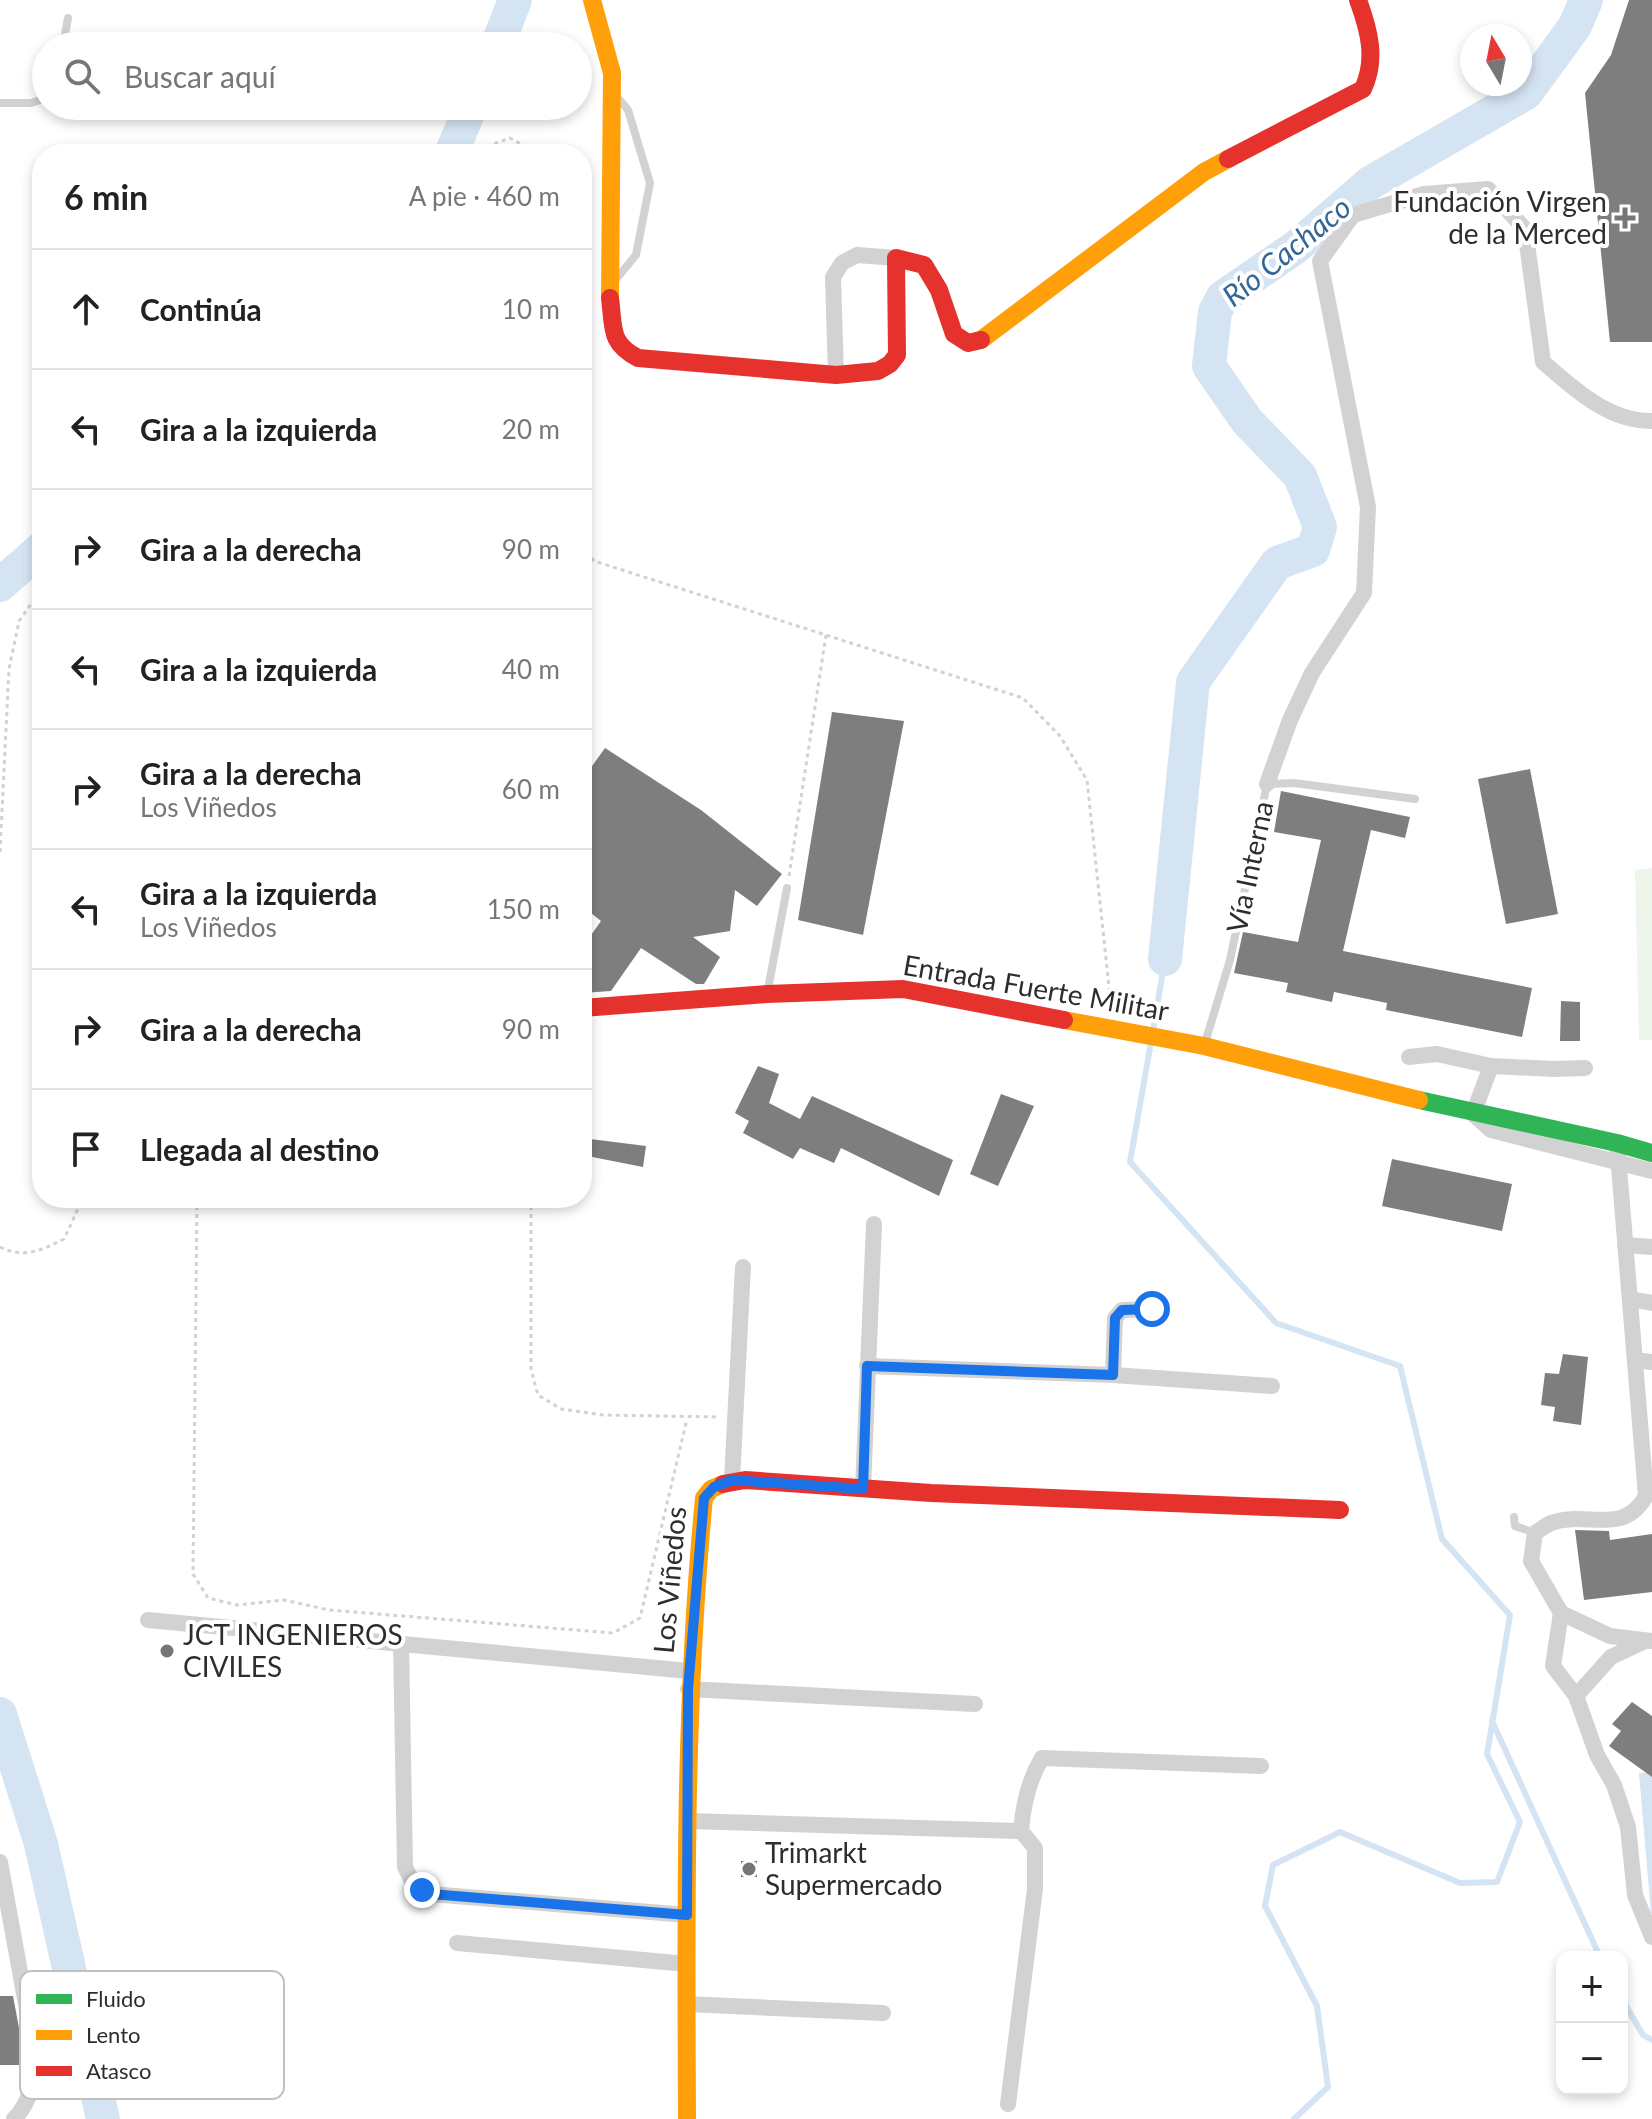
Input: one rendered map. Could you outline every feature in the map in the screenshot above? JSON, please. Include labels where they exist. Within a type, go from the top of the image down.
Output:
[{"type":"street","points":[[592,0],[612,73],[609,288],[616,341],[622,350],[638,358],[836,375],[878,371],[897,355],[896,258]]},
{"type":"street","points":[[836,375],[833,277],[842,263],[857,255],[896,258],[924,265],[939,290],[954,334],[968,343],[983,339],[1204,172],[1363,89],[1372,74],[1369,29],[1358,0]]},
{"type":"street","points":[[1267,784],[1290,720],[1312,673],[1364,593],[1368,507],[1320,261],[1353,215],[1424,194],[1488,189],[1525,229],[1543,362],[1611,413],[1652,421]]},
{"type":"street","name":"Entrada Fuerte Militar","points":[[592,1007],[767,994],[903,989],[1201,1046],[1473,1114],[1652,1153]]},
{"type":"street","points":[[1409,1057],[1437,1054],[1491,1066],[1585,1068]]},
{"type":"street","points":[[1473,1114],[1491,1066]]},
{"type":"street","name":"Entrada Fuerte Militar","points":[[1473,1114],[1491,1130],[1652,1171]]},
{"type":"street","points":[[1617,1143],[1646,1496],[1638,1510],[1624,1518],[1552,1522],[1535,1533],[1531,1561],[1561,1613],[1610,1636],[1649,1641]]},
{"type":"street","points":[[863,1489],[874,1224]]},
{"type":"street","points":[[1625,1245],[1652,1247]]},
{"type":"street","points":[[743,1267],[732,1480],[863,1489],[1340,1510]]},
{"type":"street","points":[[1630,1299],[1652,1303]]},
{"type":"street","points":[[1113,1375],[1115,1318],[1122,1310],[1152,1309]]},
{"type":"street","points":[[1635,1360],[1652,1362]]},
{"type":"street","points":[[867,1366],[1113,1375],[1272,1386]]},
{"type":"street","name":"Los Viñedos","points":[[687,2119],[689,1680],[704,1498],[714,1487],[732,1480]]},
{"type":"street","points":[[1561,1613],[1553,1666],[1576,1696],[1597,1755],[1614,1785],[1628,1827],[1635,1895],[1652,1937]]},
{"type":"street","points":[[148,1620],[401,1643],[689,1680],[975,1704]]},
{"type":"street","points":[[1576,1696],[1611,1657],[1649,1641]]},
{"type":"street","points":[[401,1643],[405,1867],[414,1885],[431,1894],[687,1915]]},
{"type":"street","points":[[1008,2104],[1035,1889],[1035,1848],[1021,1831],[1023,1810],[1032,1775],[1042,1758],[1261,1766]]},
{"type":"street","points":[[688,1821],[1021,1831]]},
{"type":"street","points":[[0,1862],[20,1972]]},
{"type":"street","points":[[457,1943],[687,1964]]},
{"type":"street","points":[[686,2004],[883,2013]]},
{"type":"street","points":[[14,2119],[29,2099]]},
{"type":"lane","points":[[66,32],[68,18]]},
{"type":"lane","points":[[609,288],[636,255],[650,183],[628,110],[612,90]]},
{"type":"lane","points":[[0,103],[32,103]]},
{"type":"lane","name":"Vía Interna","points":[[1201,1046],[1230,960],[1267,784],[1294,783],[1415,799]]},
{"type":"lane","points":[[767,994],[787,888]]},
{"type":"lane","points":[[1514,1517],[1515,1526],[1535,1533]]},
{"type":"path","points":[[494,144],[510,138],[521,144]]},
{"type":"path","points":[[592,558],[1023,698],[1060,736],[1087,780],[1117,1030]]},
{"type":"path","points":[[0,852],[9,669],[19,621],[32,603]]},
{"type":"path","points":[[787,888],[826,635]]},
{"type":"path","points":[[0,1247],[11,1253],[36,1253],[64,1239],[78,1208]]},
{"type":"path","points":[[197,1208],[193,1574],[208,1598],[237,1605],[284,1600],[329,1610],[613,1633],[640,1618],[687,1419]]},
{"type":"path","points":[[531,1208],[531,1369],[538,1395],[561,1409],[603,1415],[687,1419],[735,1417]]},
{"type":"shaded area","points":[[1652,868],[1652,1040],[1639,1040],[1635,870]]},
{"type":"water","points":[[1652,1772],[1652,1914],[1651,1914],[1639,1773]]},
{"type":"building","name":"Fundación Virgen de la Merced","points":[[1629,0],[1652,0],[1652,342],[1610,342],[1585,93],[1611,55]]},
{"type":"building","points":[[832,712],[904,721],[863,935],[798,920]]},
{"type":"building","points":[[605,748],[701,810],[782,874],[757,906],[735,890],[730,931],[693,937],[720,957],[704,984],[696,984],[641,948],[611,991],[592,992],[592,934],[601,921],[592,914],[592,766]]},
{"type":"building","points":[[1530,769],[1558,914],[1506,924],[1478,779]]},
{"type":"building","points":[[1281,791],[1410,817],[1405,838],[1371,830],[1343,951],[1532,988],[1522,1037],[1386,1010],[1387,1003],[1334,992],[1332,1002],[1286,992],[1288,983],[1234,973],[1243,932],[1298,942],[1321,840],[1274,832]]},
{"type":"building","points":[[1561,1001],[1580,1002],[1580,1041],[1560,1041]]},
{"type":"building","points":[[758,1066],[779,1074],[769,1103],[800,1119],[812,1096],[953,1160],[939,1196],[841,1148],[834,1163],[800,1148],[793,1159],[743,1133],[749,1121],[735,1113]]},
{"type":"building","points":[[1001,1094],[1034,1106],[998,1186],[970,1174]]},
{"type":"building","points":[[592,1139],[646,1146],[643,1167],[592,1157]]},
{"type":"building","points":[[1392,1159],[1512,1184],[1502,1231],[1382,1206]]},
{"type":"building","points":[[1563,1354],[1588,1357],[1581,1425],[1553,1421],[1555,1407],[1541,1405],[1545,1373],[1559,1374]]},
{"type":"building","points":[[1575,1530],[1609,1531],[1610,1540],[1652,1534],[1652,1592],[1584,1600]]},
{"type":"building","points":[[1632,1702],[1652,1716],[1652,1777],[1609,1746],[1621,1731],[1612,1724]]},
{"type":"building","name":"Trimarkt Supermercado","points":[[741,1861],[757,1861],[757,1877],[741,1877]]},
{"type":"building","points":[[0,1996],[13,1996],[20,2033],[20,2065],[0,2065]]},
{"type":"waterway","points":[[502,32],[515,0]]},
{"type":"waterway","name":"Río Cachaco","points":[[1165,959],[1193,682],[1277,563],[1313,550],[1320,527],[1300,476],[1247,421],[1209,366],[1215,312],[1223,297],[1296,247],[1370,183],[1526,93],[1575,26],[1586,0]]},
{"type":"waterway","points":[[455,144],[465,120]]},
{"type":"waterway","points":[[0,585],[32,557]]},
{"type":"waterway","points":[[1153,1031],[1165,959]]},
{"type":"waterway","points":[[1151,1042],[1130,1162],[1276,1323],[1400,1366],[1442,1539],[1510,1615],[1489,1743]]},
{"type":"waterway","points":[[0,1714],[41,1844],[70,1971]]},
{"type":"waterway","points":[[1492,1721],[1597,1951]]},
{"type":"waterway","points":[[1294,2119],[1328,2087],[1317,2006],[1265,1906],[1273,1865],[1340,1832],[1460,1883],[1497,1882],[1520,1822],[1487,1754],[1489,1742]]},
{"type":"waterway","points":[[1628,2009],[1643,2035],[1652,2040]]},
{"type":"waterway","points":[[98,2099],[103,2119]]},
{"type":"traffic: fast","points":[[1419,1100],[1652,1153]]},
{"type":"traffic: slow","points":[[592,0],[612,73],[610,298]]},
{"type":"traffic: slow","points":[[981,340],[1204,172],[1228,159]]},
{"type":"traffic: slow","points":[[1064,1020],[1204,1046],[1419,1100]]},
{"type":"traffic: slow","points":[[687,2119],[688,1808],[697,1576],[704,1498],[711,1489],[723,1484]]},
{"type":"traffic: jam","points":[[1228,159],[1363,89],[1370,67],[1370,44],[1358,0]]},
{"type":"traffic: jam","points":[[610,298],[617,340],[638,358],[836,375],[878,371],[897,355],[896,258],[924,265],[939,290],[954,334],[968,343],[981,340]]},
{"type":"traffic: jam","points":[[592,1007],[767,994],[903,989],[1064,1020]]},
{"type":"traffic: jam","points":[[723,1484],[745,1480],[931,1493],[1340,1510]]},
{"type":"place","name":"Fundación Virgen de la Merced","points":[[1625,218]]},
{"type":"place","name":"JCT INGENIEROS CIVILES","points":[[167,1651]]},
{"type":"place","name":"Trimarkt Supermercado","points":[[749,1869]]},
{"type":"route","points":[[422,1890],[431,1894],[687,1915],[688,1689],[699,1544],[704,1498],[708,1492],[732,1480],[863,1489],[867,1366],[1113,1375],[1115,1318],[1122,1310],[1152,1309]]}]
